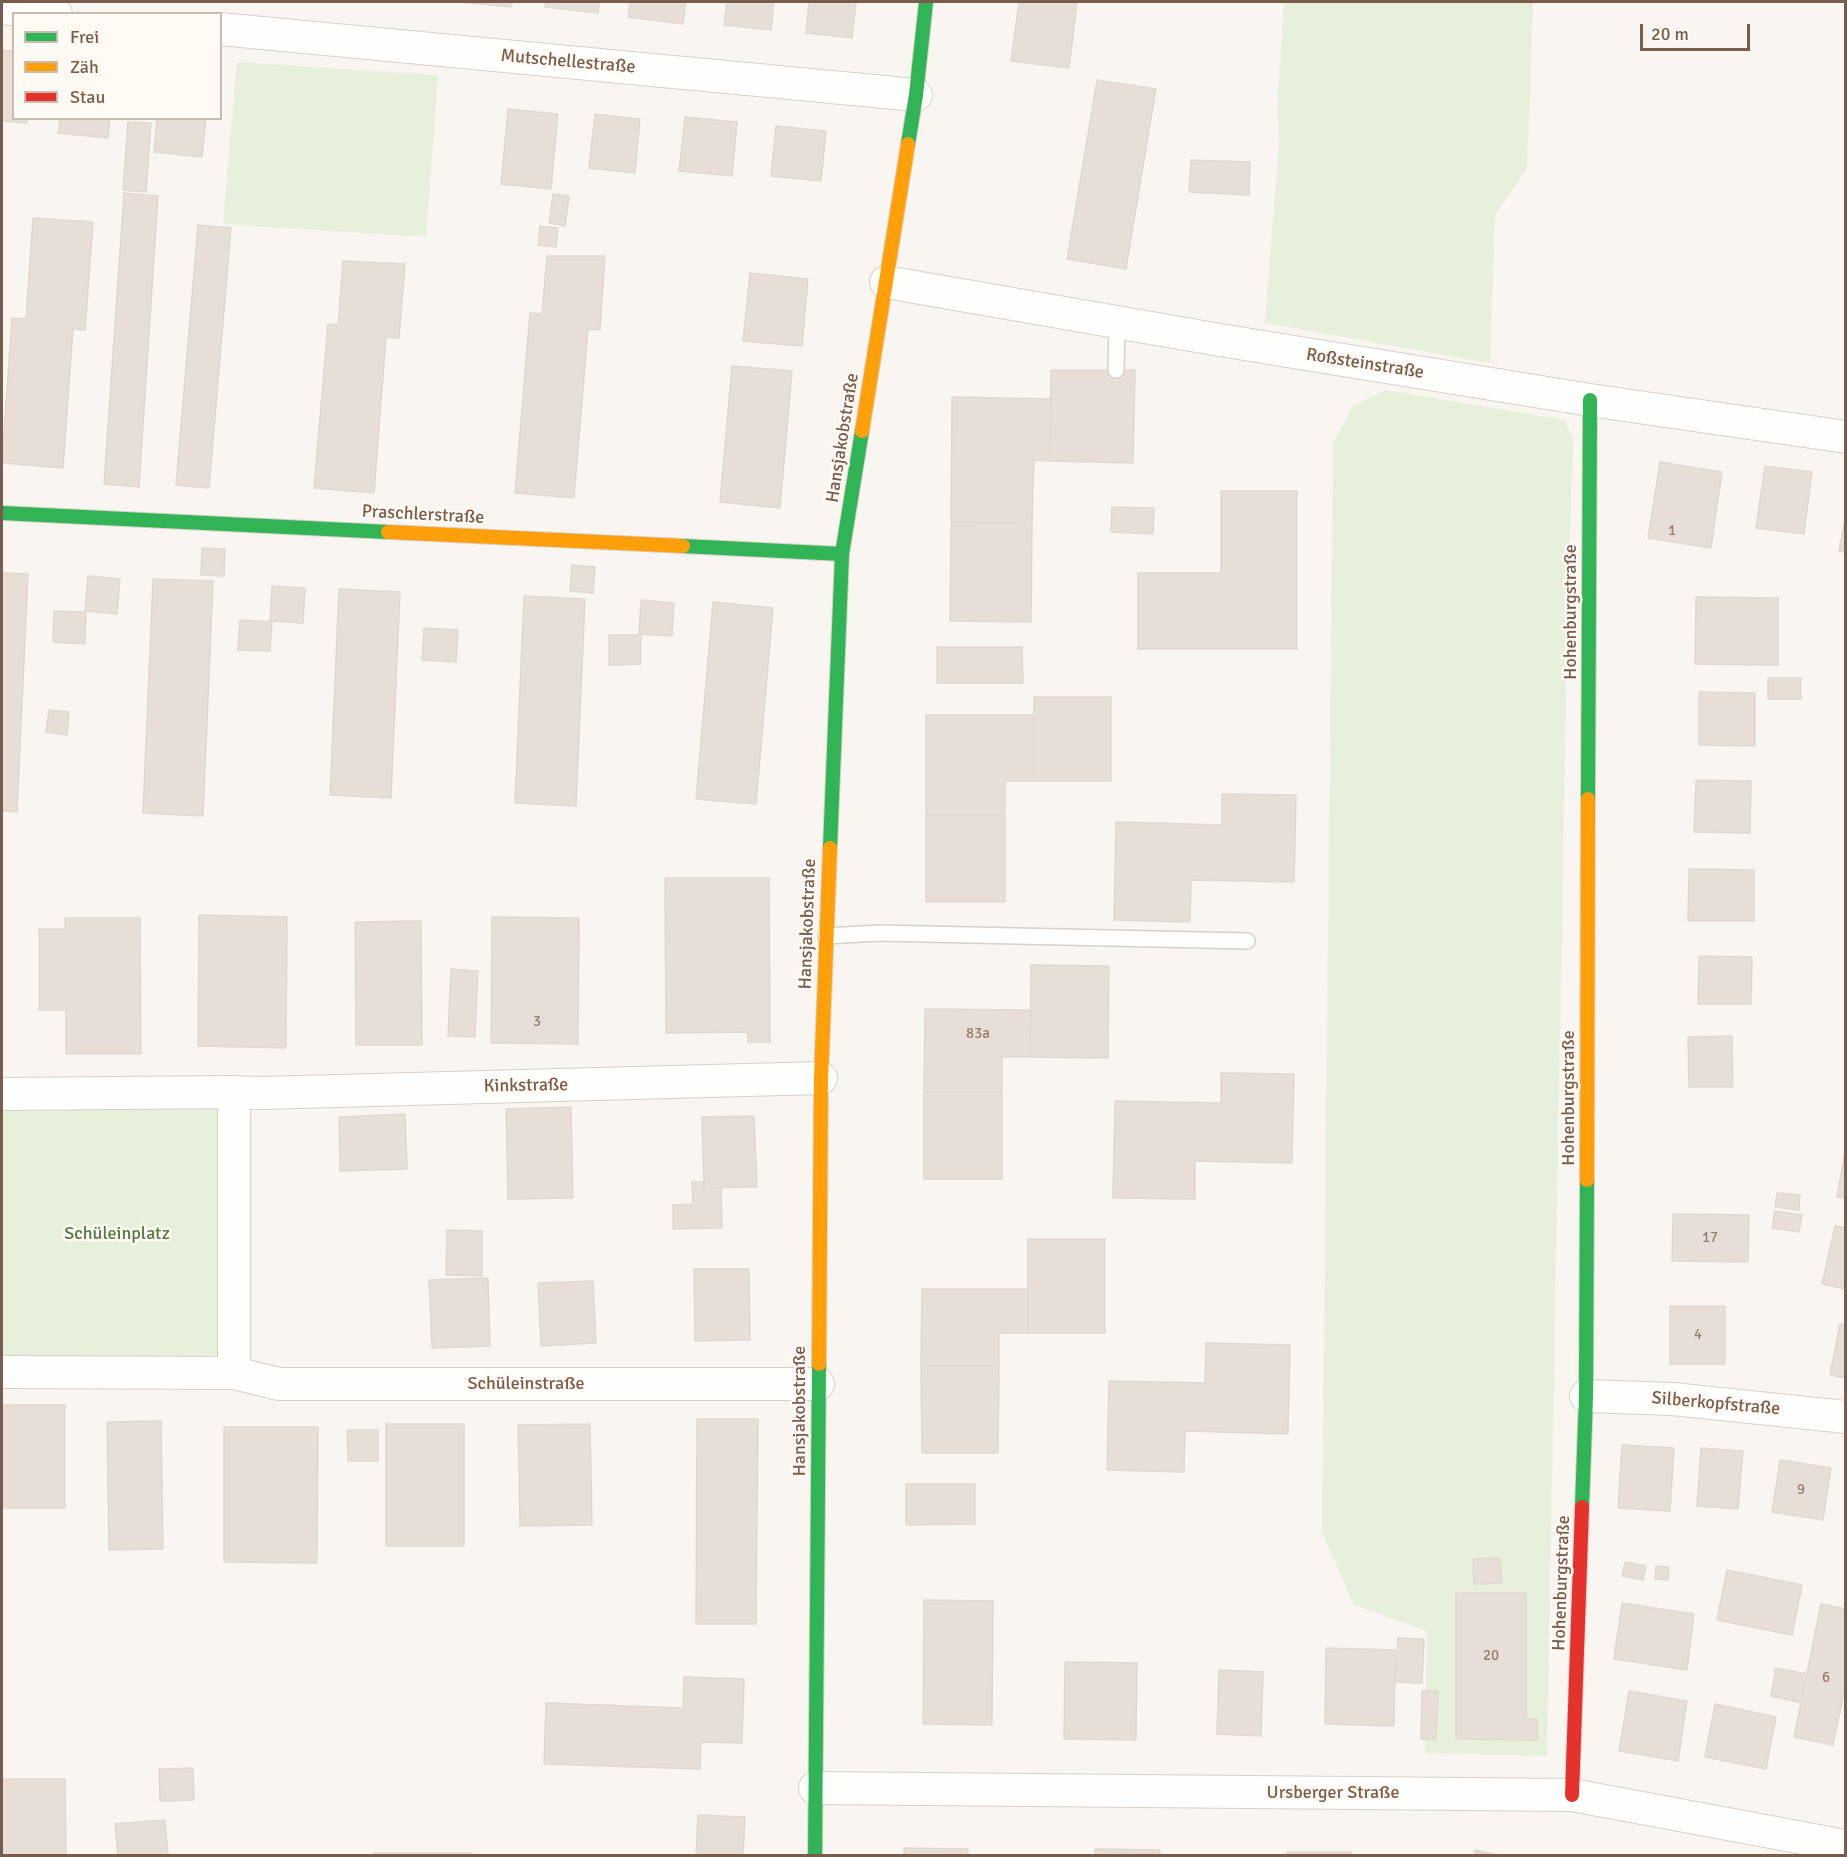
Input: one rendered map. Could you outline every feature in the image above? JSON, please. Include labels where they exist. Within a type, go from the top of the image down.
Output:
[{"type":"street","name":"Hansjakobstraße","points":[[815,1856],[821,1078],[842,554],[916,95],[926,2]]},
{"type":"street","points":[[2,8],[38,12]]},
{"type":"street","name":"Mutschellestraße","points":[[222,29],[916,95]]},
{"type":"street","name":"Roßsteinstraße","points":[[886,282],[1590,400],[1845,437]]},
{"type":"street","name":"Hohenburgstraße","points":[[1572,1795],[1586,1396],[1590,400]]},
{"type":"street","name":"Praschlerstraße","points":[[2,513],[842,554]]},
{"type":"street","name":"Kinkstraße","points":[[232,1092],[821,1078]]},
{"type":"street","points":[[2,1094],[232,1092],[234,1109],[234,1373],[2,1372]]},
{"type":"street","name":"Schüleinstraße","points":[[234,1373],[279,1384],[818,1384]]},
{"type":"street","name":"Silberkopfstraße","points":[[1586,1396],[1673,1399],[1845,1417]]},
{"type":"street","name":"Ursberger Straße","points":[[815,1788],[1572,1795],[1845,1846]]},
{"type":"lane","points":[[1116,370],[1117,322]]},
{"type":"lane","points":[[826,936],[879,933],[1247,941]]},
{"type":"green space","points":[[1284,2],[1533,2],[1527,169],[1495,215],[1490,363],[1265,323],[1279,144],[1278,95]]},
{"type":"green space","points":[[237,62],[438,75],[426,237],[223,224]]},
{"type":"green space","points":[[1386,390],[1565,420],[1573,440],[1567,639],[1547,1756],[1425,1753],[1427,1631],[1354,1605],[1322,1532],[1333,444],[1353,406]]},
{"type":"green space","name":"Schüleinplatz","points":[[2,1099],[234,1101],[231,1360],[2,1358]]},
{"type":"building","points":[[461,2],[512,2],[511,7]]},
{"type":"building","points":[[546,2],[599,2],[598,13],[545,7]]},
{"type":"building","points":[[630,2],[686,2],[683,24],[628,17]]},
{"type":"building","points":[[727,2],[774,2],[771,30],[724,25]]},
{"type":"building","points":[[809,2],[856,2],[852,38],[806,33]]},
{"type":"building","points":[[1019,2],[1077,2],[1069,68],[1011,61]]},
{"type":"building","points":[[2,50],[12,51],[12,120],[27,120],[27,123],[2,121]]},
{"type":"building","points":[[1097,80],[1156,89],[1126,269],[1067,259]]},
{"type":"building","points":[[508,109],[558,114],[551,189],[501,184]]},
{"type":"building","points":[[595,114],[640,119],[635,173],[589,168]]},
{"type":"building","points":[[685,117],[737,122],[732,176],[679,171]]},
{"type":"building","points":[[60,120],[110,120],[108,138],[58,133]]},
{"type":"building","points":[[157,120],[206,120],[202,157],[154,152]]},
{"type":"building","points":[[128,122],[151,123],[146,192],[123,190]]},
{"type":"building","points":[[776,126],[826,131],[821,181],[771,176]]},
{"type":"building","points":[[1191,160],[1250,162],[1249,195],[1189,192]]},
{"type":"building","points":[[124,193],[158,196],[139,487],[104,484]]},
{"type":"building","points":[[553,194],[569,196],[565,226],[549,223]]},
{"type":"building","points":[[33,218],[93,222],[85,330],[73,329],[63,468],[2,463],[12,318],[26,319]]},
{"type":"building","points":[[198,225],[231,228],[209,488],[176,485]]},
{"type":"building","points":[[540,226],[558,228],[556,247],[538,245]]},
{"type":"building","points":[[547,256],[605,256],[600,330],[588,329],[574,498],[515,493],[530,313],[542,314]]},
{"type":"building","points":[[343,261],[405,264],[399,338],[386,337],[374,493],[314,488],[328,324],[338,325]]},
{"type":"building","points":[[750,273],[808,279],[802,346],[743,341]]},
{"type":"building","points":[[732,366],[792,371],[780,508],[720,502]]},
{"type":"building","points":[[1051,370],[1135,370],[1133,463],[1050,461]]},
{"type":"building","points":[[952,397],[1051,399],[1050,461],[1034,460],[1032,523],[951,522]]},
{"type":"building","points":[[1660,462],[1722,472],[1711,548],[1648,538]]},
{"type":"building","points":[[1765,466],[1812,472],[1804,534],[1756,528]]},
{"type":"building","points":[[1221,491],[1297,491],[1297,649],[1138,649],[1138,573],[1221,573]]},
{"type":"building","points":[[1112,507],[1154,508],[1153,534],[1111,532]]},
{"type":"building","points":[[1846,514],[1846,552],[1839,551]]},
{"type":"building","points":[[951,522],[1032,523],[1031,622],[950,621]]},
{"type":"building","points":[[202,548],[225,549],[224,576],[201,575]]},
{"type":"building","points":[[572,565],[595,567],[593,593],[570,591]]},
{"type":"building","points":[[2,573],[28,574],[17,812],[2,811]]},
{"type":"building","points":[[88,576],[120,579],[117,614],[85,611]]},
{"type":"building","points":[[153,579],[213,581],[203,816],[143,813]]},
{"type":"building","points":[[272,586],[305,588],[303,623],[270,621]]},
{"type":"building","points":[[339,589],[400,592],[391,798],[330,795]]},
{"type":"building","points":[[524,596],[585,599],[576,806],[515,803]]},
{"type":"building","points":[[1696,597],[1778,598],[1778,665],[1695,664]]},
{"type":"building","points":[[641,600],[674,603],[672,636],[639,634]]},
{"type":"building","points":[[713,602],[773,608],[756,804],[696,799]]},
{"type":"building","points":[[54,611],[86,612],[85,644],[53,642]]},
{"type":"building","points":[[240,620],[272,622],[270,651],[238,650]]},
{"type":"building","points":[[424,628],[458,630],[456,662],[422,660]]},
{"type":"building","points":[[609,635],[641,635],[641,664],[609,665]]},
{"type":"building","points":[[937,647],[1022,647],[1023,683],[937,683]]},
{"type":"building","points":[[1768,678],[1801,678],[1801,699],[1768,699]]},
{"type":"building","points":[[1699,692],[1755,693],[1755,746],[1699,745]]},
{"type":"building","points":[[1034,697],[1111,697],[1111,781],[1034,781]]},
{"type":"building","points":[[49,710],[69,712],[67,735],[46,732]]},
{"type":"building","points":[[926,715],[1034,715],[1034,781],[1005,781],[1005,815],[926,815]]},
{"type":"building","points":[[1696,780],[1751,781],[1750,833],[1694,832]]},
{"type":"building","points":[[1222,794],[1296,795],[1294,882],[1191,880],[1190,922],[1114,920],[1116,822],[1222,825]]},
{"type":"building","points":[[926,815],[1005,815],[1005,902],[926,902]]},
{"type":"building","points":[[1689,869],[1754,870],[1754,921],[1688,921]]},
{"type":"building","points":[[665,878],[769,878],[770,1042],[748,1042],[748,1032],[666,1033]]},
{"type":"building","points":[[199,915],[287,917],[286,1048],[198,1046]]},
{"type":"building","points":[[492,917],[579,918],[578,1044],[491,1043]]},
{"type":"building","points":[[65,918],[140,918],[141,1054],[66,1054],[66,1010],[39,1010],[39,929],[65,929]]},
{"type":"building","points":[[421,921],[422,1045],[356,1045],[355,922]]},
{"type":"building","points":[[1699,956],[1752,957],[1751,1004],[1698,1004]]},
{"type":"building","points":[[1031,965],[1109,966],[1108,1058],[1030,1057]]},
{"type":"building","points":[[451,969],[478,971],[475,1037],[448,1036]]},
{"type":"building","points":[[925,1009],[1031,1010],[1030,1057],[1002,1057],[1002,1092],[924,1092]]},
{"type":"building","points":[[1732,1036],[1733,1087],[1689,1087],[1688,1037]]},
{"type":"building","points":[[1221,1073],[1294,1074],[1292,1163],[1195,1161],[1195,1199],[1113,1198],[1115,1101],[1221,1103]]},
{"type":"building","points":[[924,1092],[1002,1092],[1002,1179],[924,1179]]},
{"type":"building","points":[[571,1107],[573,1198],[508,1199],[506,1109]]},
{"type":"building","points":[[405,1114],[407,1169],[340,1171],[339,1117]]},
{"type":"building","points":[[754,1116],[757,1187],[704,1188],[702,1117]]},
{"type":"building","points":[[1846,1152],[1846,1198],[1837,1197]]},
{"type":"building","points":[[692,1182],[704,1182],[704,1188],[721,1188],[722,1228],[673,1229],[673,1205],[693,1204]]},
{"type":"building","points":[[1777,1193],[1800,1195],[1799,1210],[1775,1207]]},
{"type":"building","points":[[1775,1211],[1802,1215],[1799,1232],[1772,1228]]},
{"type":"building","points":[[1673,1214],[1749,1215],[1748,1262],[1672,1261]]},
{"type":"building","points":[[1835,1226],[1846,1228],[1846,1289],[1822,1284]]},
{"type":"building","points":[[447,1230],[482,1231],[482,1276],[446,1275]]},
{"type":"building","points":[[1028,1239],[1105,1239],[1105,1333],[1028,1333]]},
{"type":"building","points":[[694,1269],[749,1269],[750,1340],[695,1341]]},
{"type":"building","points":[[488,1278],[490,1346],[432,1348],[429,1280]]},
{"type":"building","points":[[593,1281],[596,1343],[541,1346],[538,1283]]},
{"type":"building","points":[[922,1289],[1028,1289],[1028,1333],[999,1333],[999,1366],[921,1366]]},
{"type":"building","points":[[1670,1306],[1725,1306],[1725,1364],[1670,1364]]},
{"type":"building","points":[[1840,1324],[1846,1325],[1846,1378],[1830,1375]]},
{"type":"building","points":[[1206,1343],[1290,1345],[1288,1434],[1185,1431],[1184,1472],[1107,1470],[1109,1381],[1205,1383]]},
{"type":"building","points":[[921,1366],[999,1366],[998,1453],[922,1453]]},
{"type":"building","points":[[4,1405],[65,1405],[65,1508],[4,1508]]},
{"type":"building","points":[[697,1419],[758,1419],[756,1624],[696,1624]]},
{"type":"building","points":[[161,1421],[163,1549],[109,1550],[107,1422]]},
{"type":"building","points":[[386,1424],[464,1424],[464,1546],[386,1546]]},
{"type":"building","points":[[590,1424],[592,1525],[520,1526],[518,1425]]},
{"type":"building","points":[[224,1427],[318,1427],[317,1563],[224,1562]]},
{"type":"building","points":[[347,1430],[378,1430],[378,1461],[348,1461]]},
{"type":"building","points":[[1622,1445],[1674,1448],[1670,1511],[1618,1508]]},
{"type":"building","points":[[1701,1448],[1743,1451],[1738,1509],[1697,1506]]},
{"type":"building","points":[[1780,1460],[1831,1468],[1823,1520],[1772,1512]]},
{"type":"building","points":[[906,1484],[975,1484],[975,1524],[906,1525]]},
{"type":"building","points":[[1500,1558],[1502,1583],[1474,1584],[1473,1559]]},
{"type":"building","points":[[1625,1562],[1646,1566],[1643,1580],[1622,1576]]},
{"type":"building","points":[[1656,1566],[1669,1567],[1668,1580],[1655,1579]]},
{"type":"building","points":[[1727,1570],[1802,1585],[1792,1635],[1717,1620]]},
{"type":"building","points":[[1456,1593],[1526,1593],[1526,1719],[1537,1719],[1537,1740],[1456,1739]]},
{"type":"building","points":[[924,1600],[993,1601],[992,1725],[923,1724]]},
{"type":"building","points":[[1622,1603],[1694,1614],[1687,1670],[1614,1659]]},
{"type":"building","points":[[1821,1604],[1846,1609],[1846,1682],[1833,1745],[1794,1737]]},
{"type":"building","points":[[1398,1638],[1424,1639],[1422,1683],[1395,1682]]},
{"type":"building","points":[[1326,1648],[1395,1650],[1394,1726],[1325,1724]]},
{"type":"building","points":[[1065,1662],[1137,1663],[1136,1740],[1064,1739]]},
{"type":"building","points":[[1776,1668],[1807,1674],[1801,1703],[1771,1696]]},
{"type":"building","points":[[1219,1670],[1263,1672],[1261,1736],[1217,1734]]},
{"type":"building","points":[[684,1677],[744,1679],[742,1743],[701,1742],[700,1769],[544,1764],[546,1703],[683,1708]]},
{"type":"building","points":[[1422,1691],[1438,1691],[1436,1740],[1421,1739]]},
{"type":"building","points":[[1629,1691],[1687,1701],[1678,1761],[1619,1751]]},
{"type":"building","points":[[1715,1704],[1776,1717],[1766,1769],[1705,1757]]},
{"type":"building","points":[[193,1768],[194,1800],[160,1801],[159,1769]]},
{"type":"building","points":[[2,1779],[65,1779],[66,1856],[2,1856]]},
{"type":"building","points":[[698,1815],[745,1817],[743,1856],[696,1856]]},
{"type":"building","points":[[165,1820],[168,1856],[118,1856],[115,1824]]},
{"type":"building","points":[[904,1848],[968,1849],[968,1856],[904,1856]]},
{"type":"building","points":[[1095,1849],[1160,1850],[1160,1856],[1095,1856]]},
{"type":"building","points":[[1475,1850],[1502,1856],[1474,1856]]},
{"type":"building","points":[[1287,1852],[1351,1852],[1351,1856],[1287,1856]]},
{"type":"building","points":[[374,1853],[472,1853],[472,1856],[374,1856]]},
{"type":"traffic: fast","points":[[908,144],[926,2]]},
{"type":"traffic: fast","points":[[1588,799],[1590,400]]},
{"type":"traffic: fast","points":[[830,848],[842,554],[862,431]]},
{"type":"traffic: fast","points":[[2,513],[388,532]]},
{"type":"traffic: fast","points":[[683,546],[842,554]]},
{"type":"traffic: fast","points":[[1582,1507],[1586,1396],[1587,1180]]},
{"type":"traffic: fast","points":[[815,1856],[819,1364]]},
{"type":"traffic: slow","points":[[862,431],[908,144]]},
{"type":"traffic: slow","points":[[388,532],[683,546]]},
{"type":"traffic: slow","points":[[1587,1180],[1588,799]]},
{"type":"traffic: slow","points":[[819,1364],[821,1078],[830,848]]},
{"type":"traffic: jam","points":[[1572,1795],[1582,1507]]}]
